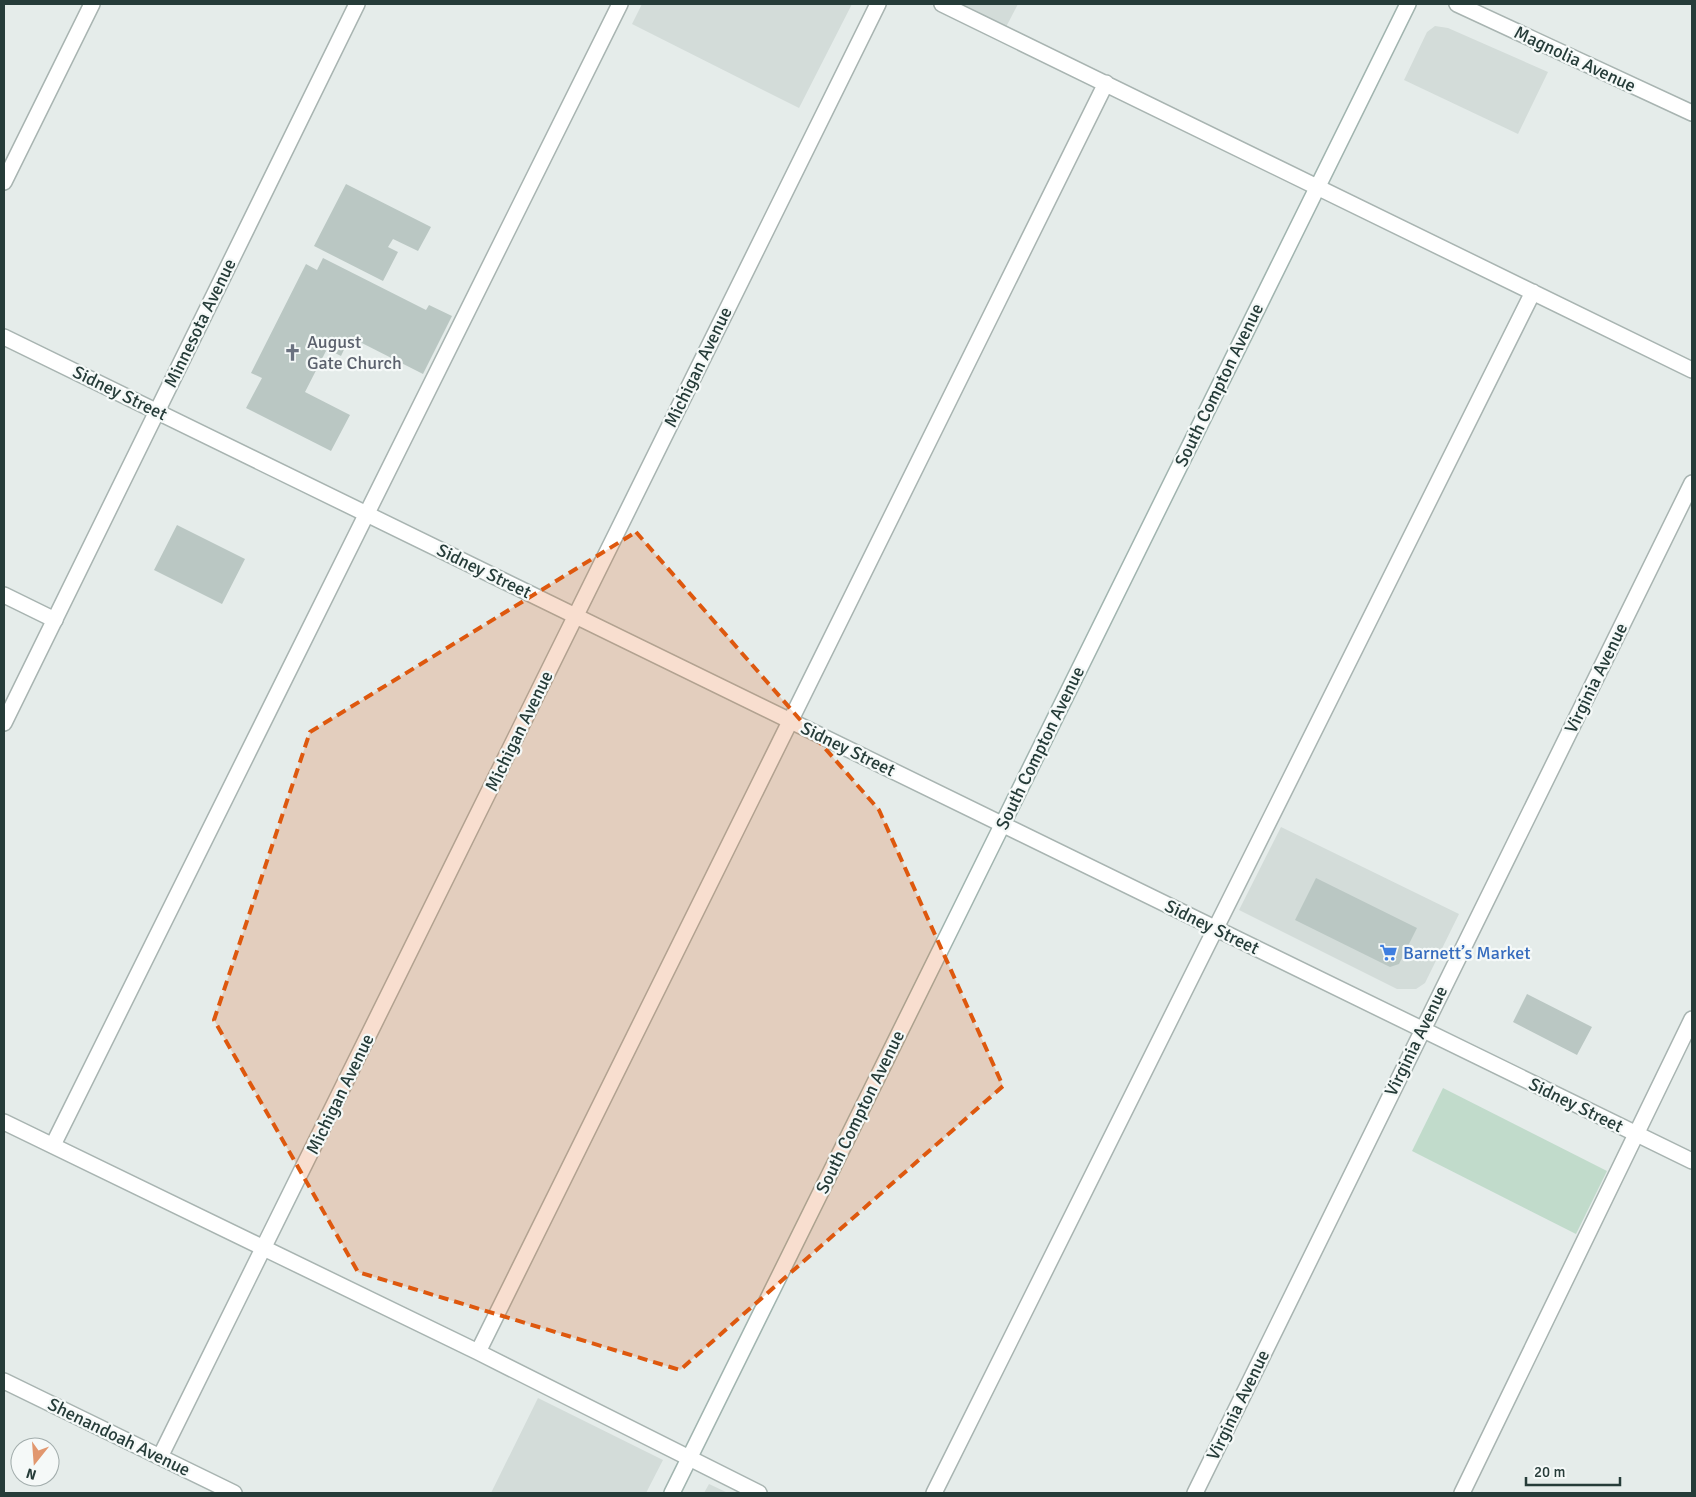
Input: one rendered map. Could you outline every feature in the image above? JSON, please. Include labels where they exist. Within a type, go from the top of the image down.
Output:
[{"type":"street","points":[[4,182],[92,4]]},
{"type":"street","name":"Minnesota Avenue","points":[[4,723],[357,4]]},
{"type":"street","points":[[53,1146],[620,4]]},
{"type":"street","name":"Michigan Avenue","points":[[160,1457],[878,4]]},
{"type":"street","points":[[942,4],[1692,370]]},
{"type":"street","name":"South Compton Avenue","points":[[672,1493],[1408,4]]},
{"type":"street","name":"Magnolia Avenue","points":[[1458,4],[1692,114]]},
{"type":"street","points":[[478,1352],[1106,84]]},
{"type":"street","points":[[934,1493],[1533,292]]},
{"type":"street","name":"Sidney Street","points":[[4,337],[1692,1161]]},
{"type":"street","name":"Virginia Avenue","points":[[1194,1493],[1692,482]]},
{"type":"street","points":[[4,595],[55,620]]},
{"type":"street","points":[[1462,1493],[1692,1019]]},
{"type":"street","points":[[4,1122],[478,1352],[759,1493]]},
{"type":"street","name":"Shenandoah Avenue","points":[[4,1381],[234,1493]]},
{"type":"highlighted area","points":[[636,532],[879,810],[1003,1086],[680,1370],[358,1272],[214,1020],[310,732]]},
{"type":"shaded area","points":[[642,4],[852,4],[799,108],[632,24]]},
{"type":"shaded area","points":[[962,4],[1018,4],[1006,27]]},
{"type":"shaded area","points":[[1435,26],[1448,28],[1548,72],[1518,134],[1404,80],[1427,32]]},
{"type":"shaded area","points":[[1281,827],[1459,914],[1425,983],[1416,989],[1397,989],[1239,910]]},
{"type":"shaded area","points":[[538,1398],[663,1460],[646,1493],[491,1493]]},
{"type":"shaded area","points":[[709,1484],[728,1493],[704,1493]]},
{"type":"green space","points":[[1443,1088],[1607,1171],[1576,1234],[1412,1151]]},
{"type":"building","points":[[346,184],[431,227],[418,251],[393,239],[388,247],[398,252],[383,281],[314,246]]},
{"type":"building","name":"August Gate Church","points":[[323,258],[426,310],[429,305],[452,316],[423,374],[350,337],[341,356],[327,349],[305,392],[350,415],[331,451],[246,408],[262,378],[251,373],[306,264],[317,270]]},
{"type":"building","points":[[177,525],[245,559],[222,604],[154,570]]},
{"type":"building","points":[[1316,878],[1417,928],[1399,964],[1390,967],[1295,920]]},
{"type":"building","points":[[1527,994],[1592,1027],[1577,1055],[1513,1022]]},
{"type":"place","name":"August Gate Church","points":[[293,352]]},
{"type":"place","name":"Barnett’s Market","points":[[1389,953]]}]
